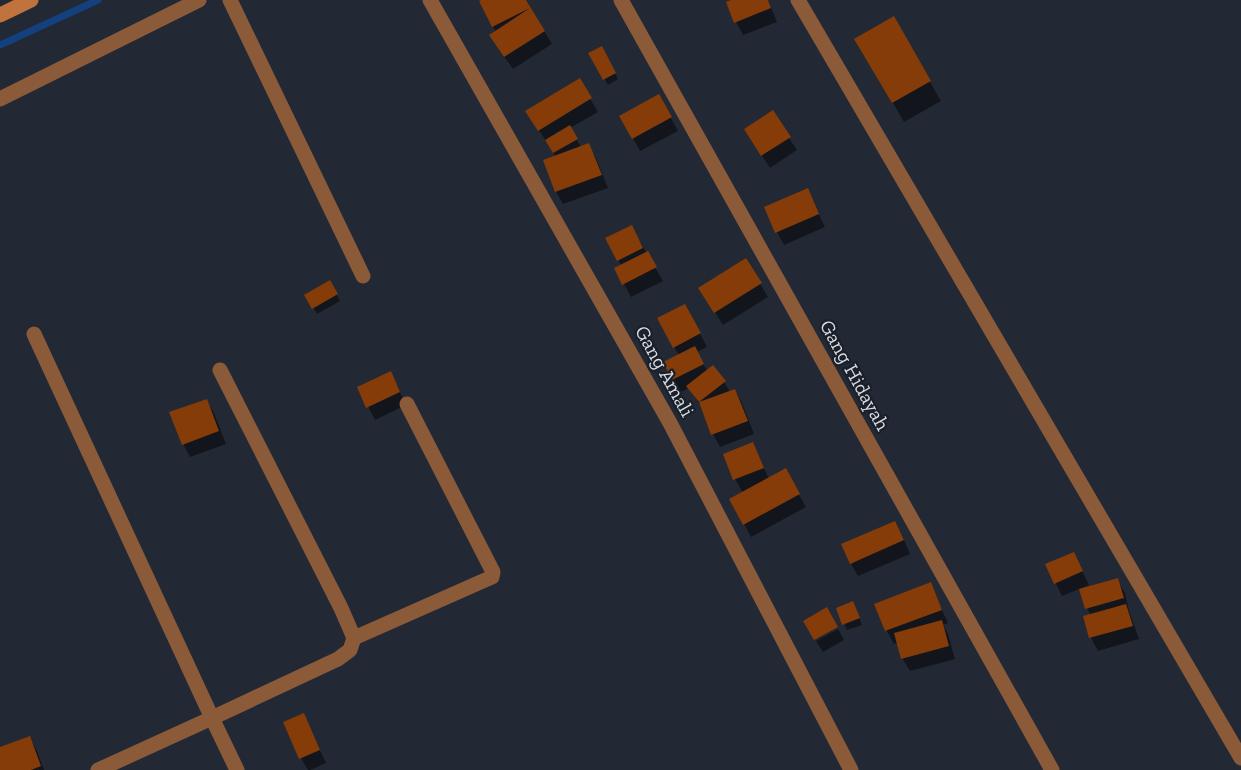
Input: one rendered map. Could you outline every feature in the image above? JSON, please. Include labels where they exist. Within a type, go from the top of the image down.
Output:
[{"type":"street","points":[[0,15],[31,0]]},
{"type":"street","points":[[0,99],[199,0]]},
{"type":"street","points":[[230,0],[363,276]]},
{"type":"street","name":"Gang Amali","points":[[430,0],[670,423],[851,770]]},
{"type":"street","name":"Gang Hidayah","points":[[621,0],[1052,770]]},
{"type":"street","points":[[798,0],[1241,758]]},
{"type":"street","points":[[34,334],[237,770]]},
{"type":"street","points":[[98,770],[338,659],[350,650],[354,638],[220,370]]},
{"type":"street","points":[[354,638],[492,577],[493,572],[407,404]]},
{"type":"building","points":[[526,0],[545,31],[504,57],[489,35],[530,8],[492,27],[479,1]]},
{"type":"building","points":[[768,0],[771,8],[734,23],[726,2]]},
{"type":"building","points":[[894,16],[931,81],[892,103],[854,39]]},
{"type":"building","points":[[602,46],[616,73],[603,80],[588,53]]},
{"type":"building","points":[[580,78],[592,98],[538,131],[525,111]]},
{"type":"building","points":[[659,94],[672,117],[632,139],[619,116]]},
{"type":"building","points":[[773,110],[791,137],[761,156],[744,129]]},
{"type":"building","points":[[570,125],[578,139],[553,153],[545,140]]},
{"type":"building","points":[[589,143],[602,175],[555,192],[543,160]]},
{"type":"building","points":[[808,188],[819,214],[775,233],[764,207]]},
{"type":"building","points":[[632,225],[643,248],[617,261],[605,238]]},
{"type":"building","points":[[648,251],[657,267],[622,285],[614,268]]},
{"type":"building","points":[[746,258],[762,283],[714,313],[698,288]]},
{"type":"building","points":[[330,280],[338,294],[312,309],[304,295]]},
{"type":"building","points":[[685,304],[701,333],[673,348],[657,318]]},
{"type":"building","points":[[695,346],[704,364],[672,380],[663,362]]},
{"type":"building","points":[[713,365],[726,381],[699,402],[686,386]]},
{"type":"building","points":[[391,371],[400,392],[366,408],[357,387]]},
{"type":"building","points":[[735,389],[748,421],[711,435],[699,402]]},
{"type":"building","points":[[207,399],[219,431],[182,445],[169,412]]},
{"type":"building","points":[[753,442],[764,468],[733,480],[723,454]]},
{"type":"building","points":[[786,468],[800,494],[743,525],[729,499]]},
{"type":"building","points":[[895,521],[904,540],[850,564],[841,544]]},
{"type":"building","points":[[1074,552],[1083,571],[1054,584],[1045,564]]},
{"type":"building","points":[[1118,578],[1124,598],[1085,609],[1079,589]]},
{"type":"building","points":[[931,582],[942,610],[885,631],[874,604]]},
{"type":"building","points":[[853,601],[860,618],[842,625],[836,608]]},
{"type":"building","points":[[1126,604],[1133,626],[1089,638],[1083,616]]},
{"type":"building","points":[[827,607],[838,627],[814,640],[803,621]]},
{"type":"building","points":[[942,620],[949,646],[901,659],[894,633]]},
{"type":"building","points":[[304,713],[320,750],[299,759],[283,722]]},
{"type":"building","points":[[30,736],[41,766],[31,770],[0,770],[0,747]]},
{"type":"waterway","points":[[0,45],[98,0]]}]
